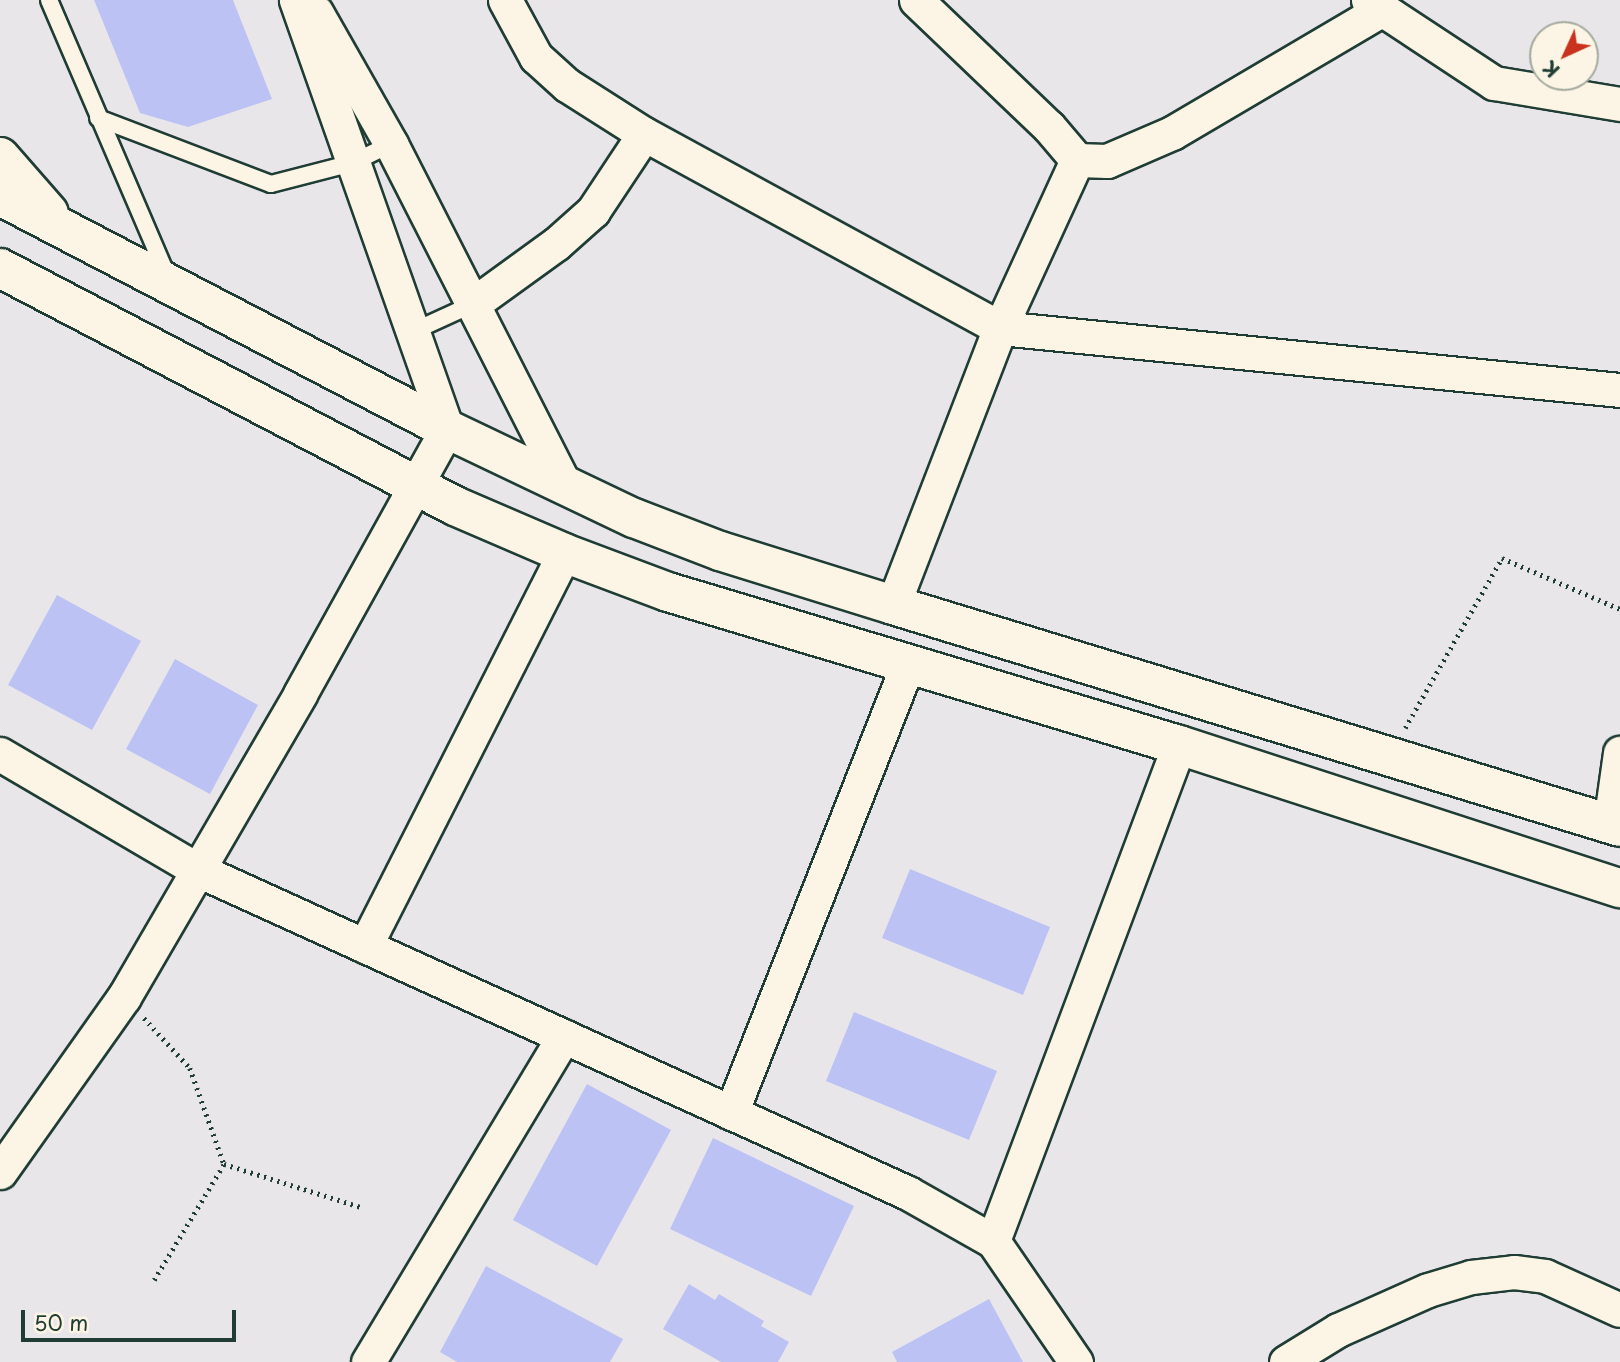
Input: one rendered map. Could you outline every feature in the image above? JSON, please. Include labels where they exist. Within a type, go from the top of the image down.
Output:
[{"type":"main road","points":[[0,157],[66,233]]},
{"type":"main road","points":[[0,196],[66,233],[447,429],[566,487],[720,551],[1615,826]]},
{"type":"main road","points":[[0,268],[418,486],[564,552],[668,592],[1179,746],[1620,888]]},
{"type":"street","points":[[0,1172],[124,997],[418,486],[447,429],[296,0]]},
{"type":"street","points":[[309,0],[391,144],[566,487]]},
{"type":"street","points":[[505,0],[536,57],[567,85],[644,134],[1000,328],[1620,390]]},
{"type":"street","points":[[916,0],[1049,127],[1077,160],[1107,161],[1172,133],[1374,5],[1494,83],[1620,104]]},
{"type":"street","points":[[473,304],[593,211],[644,134]]},
{"type":"street","points":[[893,605],[1000,328],[1077,160]]},
{"type":"street","points":[[365,946],[564,552]]},
{"type":"street","points":[[731,1113],[907,666]]},
{"type":"street","points":[[993,1241],[1179,746]]},
{"type":"street","points":[[0,754],[198,870],[908,1194],[993,1241],[1076,1362]]},
{"type":"street","points":[[1615,826],[1620,754]]},
{"type":"street","points":[[368,1362],[564,1036]]},
{"type":"street","points":[[1286,1362],[1338,1330],[1427,1290],[1471,1277],[1514,1272],[1545,1276],[1620,1310]]},
{"type":"lane","points":[[50,0],[172,287]]},
{"type":"lane","points":[[98,118],[271,184],[352,163],[391,144]]},
{"type":"lane","points":[[412,332],[473,304]]},
{"type":"path","points":[[1390,755],[1502,558],[1620,609]]},
{"type":"path","points":[[124,997],[190,1068],[224,1164]]},
{"type":"path","points":[[224,1164],[360,1207]]},
{"type":"path","points":[[154,1280],[224,1164]]},
{"type":"building","points":[[94,0],[233,0],[272,99],[188,127],[140,113]]},
{"type":"building","points":[[57,595],[141,641],[92,730],[8,685]]},
{"type":"building","points":[[175,659],[258,705],[210,794],[126,749]]},
{"type":"building","points":[[910,869],[1050,927],[1023,995],[882,938]]},
{"type":"building","points":[[854,1012],[997,1071],[969,1140],[826,1081]]},
{"type":"building","points":[[587,1084],[671,1130],[597,1266],[513,1220]]},
{"type":"building","points":[[713,1138],[854,1206],[811,1296],[670,1229]]},
{"type":"building","points":[[486,1266],[623,1339],[610,1362],[457,1362],[440,1352]]},
{"type":"building","points":[[689,1284],[715,1300],[719,1294],[764,1321],[761,1326],[789,1342],[778,1362],[721,1362],[663,1329]]},
{"type":"building","points":[[989,1299],[1023,1362],[897,1362],[892,1352]]}]
